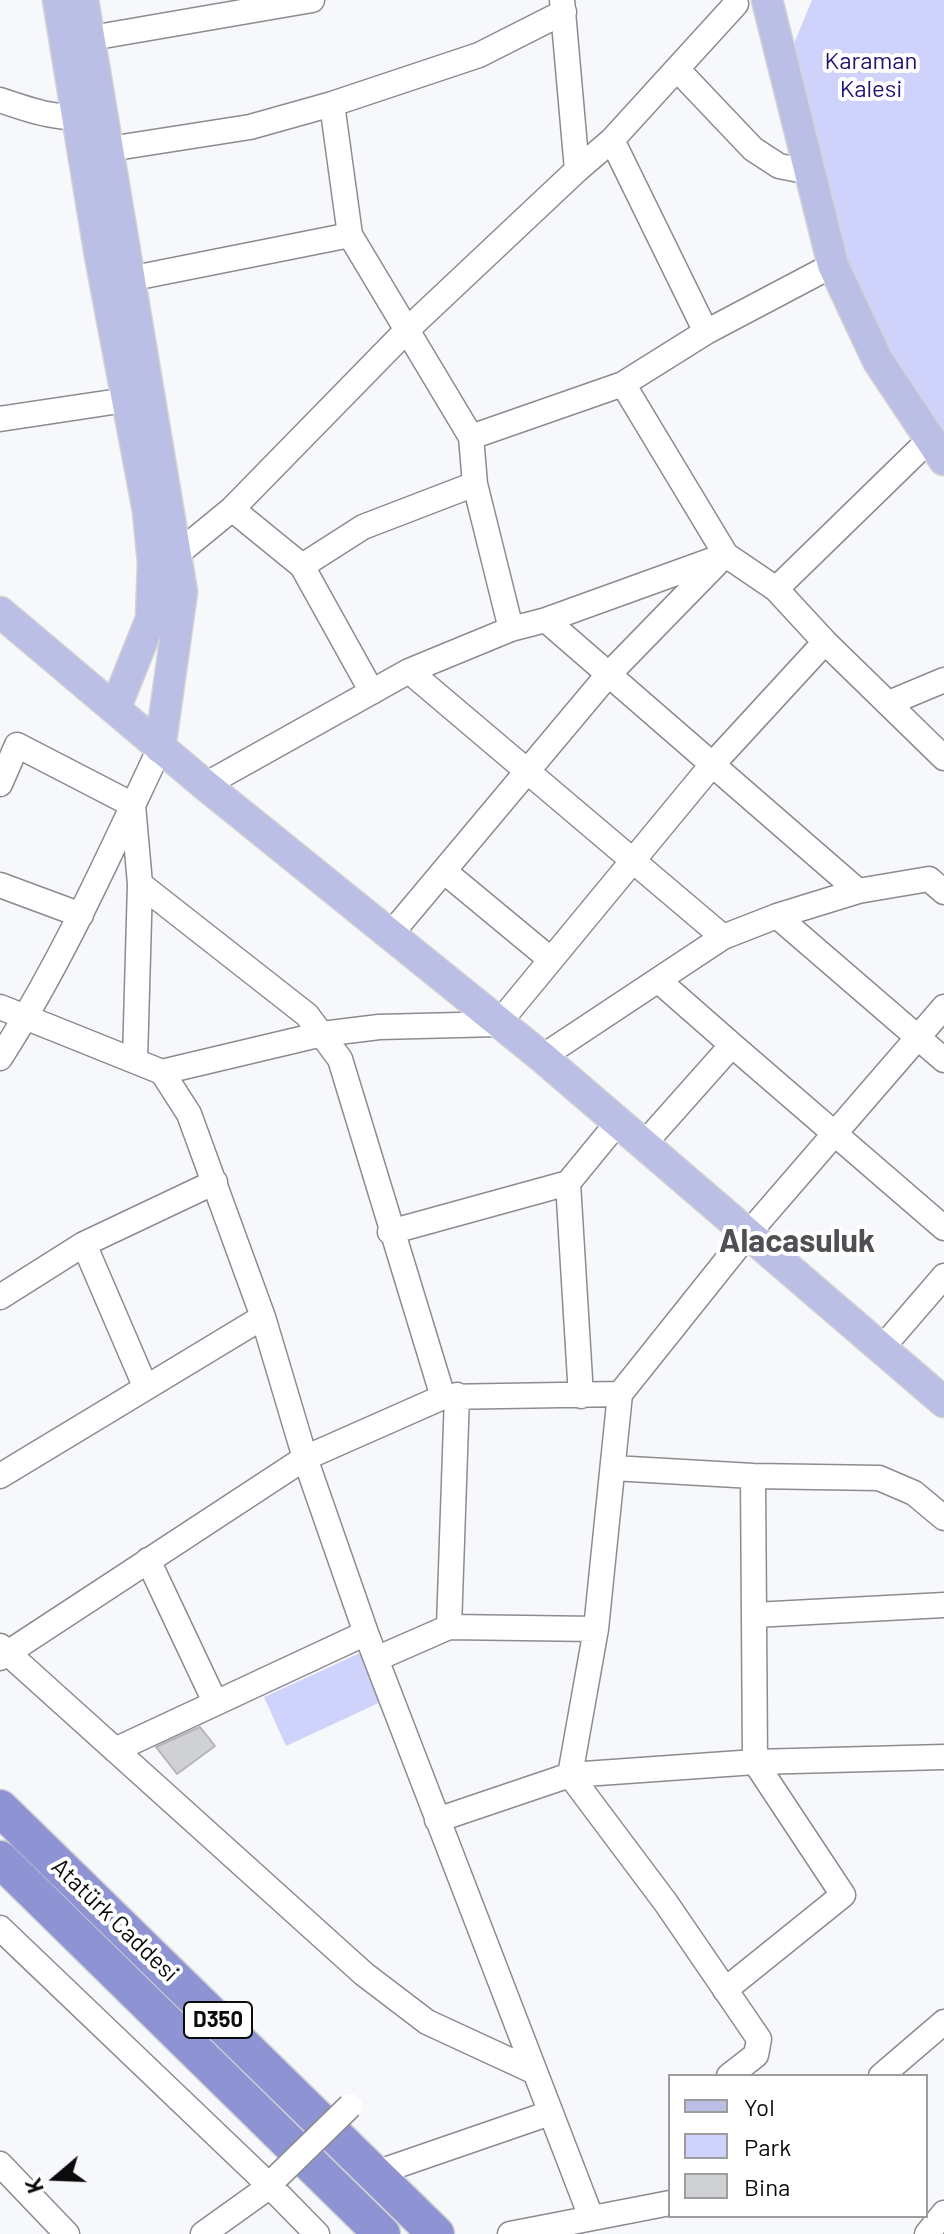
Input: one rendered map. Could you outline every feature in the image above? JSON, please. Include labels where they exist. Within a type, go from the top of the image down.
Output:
[{"type":"highway","name":"Atatürk Caddesi","points":[[0,1808],[436,2234]]},
{"type":"highway","name":"Atatürk Caddesi","points":[[0,1859],[382,2234]]},
{"type":"main road","points":[[58,0],[77,40],[95,152],[126,400],[148,511],[165,559],[182,592],[160,748]]},
{"type":"main road","points":[[77,40],[83,0]]},
{"type":"main road","points":[[753,2],[810,172],[833,265],[878,361],[939,450]]},
{"type":"main road","points":[[95,152],[129,279],[165,559],[151,619],[115,709]]},
{"type":"main road","points":[[0,612],[205,785],[542,1057],[944,1402]]},
{"type":"street","points":[[77,40],[312,0]]},
{"type":"street","points":[[165,559],[232,509],[408,329],[612,140],[677,69],[753,2]]},
{"type":"street","points":[[95,152],[250,127],[332,104],[479,55],[563,6],[577,170]]},
{"type":"street","points":[[677,69],[753,149],[779,166],[810,172]]},
{"type":"street","points":[[0,100],[40,114],[89,117]]},
{"type":"street","points":[[332,104],[350,235],[471,437],[475,484],[511,629]]},
{"type":"street","points":[[612,140],[706,332]]},
{"type":"street","points":[[129,279],[350,235]]},
{"type":"street","points":[[471,437],[623,384],[706,332],[833,265]]},
{"type":"street","points":[[623,384],[726,555],[776,589],[825,642],[944,758]]},
{"type":"street","points":[[0,419],[126,400]]},
{"type":"street","points":[[776,589],[939,450]]},
{"type":"street","points":[[302,566],[363,527],[475,484]]},
{"type":"street","points":[[232,509],[302,566],[372,692]]},
{"type":"street","points":[[205,785],[409,671],[511,629],[546,620],[726,555]]},
{"type":"street","points":[[390,935],[607,676],[726,555]]},
{"type":"street","points":[[546,620],[858,891]]},
{"type":"street","points":[[162,1072],[322,1034],[379,1027],[498,1024],[711,766],[825,642]]},
{"type":"street","points":[[409,671],[723,937]]},
{"type":"street","points":[[889,703],[944,680]]},
{"type":"street","points":[[0,784],[17,745],[133,805]]},
{"type":"street","points":[[0,1058],[25,1019],[81,915],[160,748]]},
{"type":"street","points":[[133,805],[140,884],[135,1060]]},
{"type":"street","points":[[445,872],[550,959]]},
{"type":"street","points":[[542,1057],[723,937],[777,916],[858,891],[929,879],[944,892]]},
{"type":"street","points":[[140,884],[307,1015],[340,1059],[390,1232],[450,1396],[449,1627]]},
{"type":"street","points":[[0,885],[81,915]]},
{"type":"street","points":[[777,916],[944,1060]]},
{"type":"street","points":[[659,981],[944,1228]]},
{"type":"street","points":[[0,1007],[162,1072],[189,1114],[263,1317],[305,1458],[366,1633],[591,2217]]},
{"type":"street","points":[[732,2074],[756,2055],[759,2039],[666,1903],[570,1775],[596,1629],[620,1394],[747,1235],[944,1007]]},
{"type":"street","points":[[644,1144],[732,1045]]},
{"type":"street","points":[[390,1232],[568,1183],[618,1122]]},
{"type":"street","points":[[0,1297],[84,1244],[215,1182]]},
{"type":"street","points":[[568,1183],[581,1396]]},
{"type":"street","points":[[84,1244],[145,1386]]},
{"type":"street","points":[[882,1348],[944,1276]]},
{"type":"street","points":[[0,1476],[263,1317]]},
{"type":"street","points":[[533,2071],[427,2022],[377,1984],[2,1652],[305,1458],[450,1396],[620,1394]]},
{"type":"street","points":[[613,1468],[753,1476],[879,1478],[914,1493],[944,1518]]},
{"type":"street","points":[[725,1990],[843,1895],[755,1762],[753,1476]]},
{"type":"street","points":[[148,1560],[215,1702]]},
{"type":"street","points":[[754,1615],[944,1605]]},
{"type":"street","points":[[376,1659],[449,1627],[596,1629]]},
{"type":"street","points":[[115,1750],[366,1633]]},
{"type":"street","points":[[437,1820],[570,1775],[755,1762],[944,1757]]},
{"type":"street","points":[[0,1928],[274,2182],[317,2234]]},
{"type":"street","points":[[883,2074],[944,2022]]},
{"type":"street","points":[[203,2234],[274,2182],[350,2106]]},
{"type":"street","points":[[373,2174],[550,2113]]},
{"type":"street","points":[[0,2164],[67,2234]]},
{"type":"street","points":[[510,2234],[668,2203]]},
{"type":"street","points":[[927,2234],[944,2213]]},
{"type":"green space","name":"Karaman Kalesi","points":[[812,0],[944,0],[944,431],[921,408],[848,280],[790,53]]},
{"type":"green space","points":[[360,1653],[383,1701],[286,1746],[264,1697]]},
{"type":"building","points":[[200,1727],[215,1746],[177,1774],[156,1747]]},
{"type":"district","name":"Alacasuluk","points":[[797,1241]]}]
